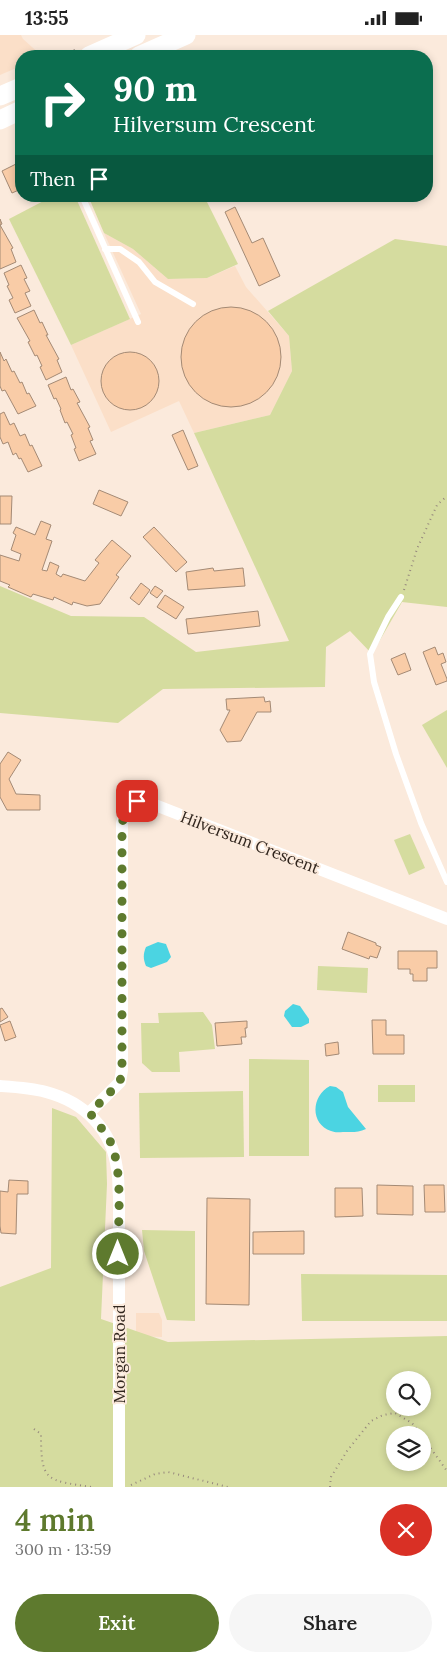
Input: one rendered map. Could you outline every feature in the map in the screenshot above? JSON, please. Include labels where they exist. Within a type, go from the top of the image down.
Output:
[{"type":"main road","points":[[103,50],[136,35]]},
{"type":"main road","points":[[153,50],[186,35]]},
{"type":"main road","points":[[0,96],[15,90]]},
{"type":"main road","points":[[0,120],[15,113]]},
{"type":"street","name":"Hilversum Crescent","points":[[90,1113],[120,1082],[122,1070],[122,823],[128,805],[137,801],[150,803],[447,919]]},
{"type":"street","name":"Morgan Road","points":[[0,1086],[45,1091],[67,1099],[90,1113],[111,1144],[118,1169],[119,1487]]},
{"type":"lane","points":[[85,202],[138,322]]},
{"type":"lane","points":[[105,249],[120,249],[139,261],[155,282],[193,304]]},
{"type":"lane","points":[[401,597],[388,617],[370,654],[374,682],[405,780],[421,823],[447,882]]},
{"type":"path","points":[[401,597],[421,540],[437,505],[447,497]]},
{"type":"path","points":[[330,1487],[331,1477],[343,1457],[371,1421],[383,1415],[395,1413],[414,1426]]},
{"type":"path","points":[[34,1429],[41,1434],[42,1462],[50,1479],[91,1487]]},
{"type":"path","points":[[431,1449],[447,1471]]},
{"type":"path","points":[[119,1487],[128,1486],[155,1474],[168,1472],[228,1487]]},
{"type":"shaded area","points":[[0,35],[21,35],[35,50],[15,50],[15,69],[0,75]]},
{"type":"shaded area","points":[[104,233],[133,249],[168,279],[207,278],[235,266],[246,287],[289,336],[292,371],[270,415],[194,433],[179,401],[111,432],[71,345],[141,314]]},
{"type":"shaded area","points":[[136,1313],[159,1313],[162,1320],[162,1337],[136,1336]]},
{"type":"green space","points":[[42,202],[78,202],[130,319],[71,345],[9,219]]},
{"type":"green space","points":[[91,202],[207,202],[238,264],[207,278],[168,279],[133,249],[104,233]]},
{"type":"green space","points":[[395,239],[447,246],[447,607],[402,602],[372,654],[350,631],[326,647],[325,687],[163,689],[118,723],[0,713],[0,586],[71,616],[144,617],[196,652],[289,641],[194,433],[270,415],[292,371],[289,336],[268,311]]},
{"type":"green space","points":[[447,710],[447,768],[422,725]]},
{"type":"green space","points":[[410,834],[425,868],[409,875],[394,840]]},
{"type":"green space","points":[[318,966],[368,968],[367,993],[317,990]]},
{"type":"green space","points":[[203,1012],[212,1025],[215,1049],[179,1052],[180,1072],[152,1072],[142,1063],[141,1023],[159,1023],[158,1013]]},
{"type":"green space","points":[[249,1059],[309,1060],[309,1156],[249,1156]]},
{"type":"green space","points":[[378,1085],[415,1085],[415,1102],[378,1102]]},
{"type":"green space","points":[[243,1091],[244,1157],[140,1158],[139,1093]]},
{"type":"green space","points":[[52,1108],[76,1117],[106,1152],[107,1184],[101,1319],[168,1342],[447,1336],[447,1487],[0,1487],[0,1287],[51,1268]]},
{"type":"green space","points":[[142,1230],[195,1231],[195,1321],[167,1320],[144,1251]]},
{"type":"green space","points":[[301,1274],[447,1275],[447,1321],[302,1321]]},
{"type":"water","points":[[158,942],[166,944],[171,957],[167,962],[151,968],[146,966],[144,952],[146,947]]},
{"type":"water","points":[[293,1004],[300,1006],[309,1019],[309,1023],[301,1027],[292,1027],[284,1016],[285,1011]]},
{"type":"water","points":[[330,1086],[336,1087],[343,1092],[348,1107],[366,1129],[354,1132],[334,1132],[319,1122],[316,1116],[316,1103],[319,1096]]},
{"type":"building","points":[[15,164],[15,192],[12,193],[2,171]]},
{"type":"building","points":[[235,207],[252,243],[263,238],[280,276],[259,286],[225,212]]},
{"type":"building","points":[[0,225],[13,248],[11,249],[16,262],[0,269]]},
{"type":"building","points":[[21,265],[27,278],[24,279],[30,291],[25,293],[31,306],[15,313],[9,300],[13,298],[7,286],[9,285],[4,273]]},
{"type":"building","points":[[231,307],[241,308],[259,315],[273,329],[280,347],[280,367],[273,385],[259,399],[241,406],[231,407],[221,406],[203,399],[189,385],[182,367],[181,357],[182,347],[189,329],[203,315],[221,308]]},
{"type":"building","points":[[34,310],[40,323],[42,322],[48,335],[46,335],[59,359],[57,360],[62,372],[46,380],[37,355],[35,356],[28,342],[30,341],[17,318]]},
{"type":"building","points":[[0,352],[4,361],[6,359],[20,383],[22,382],[27,394],[29,393],[36,406],[18,414],[5,390],[2,391],[0,386]]},
{"type":"building","points":[[124,352],[136,352],[151,360],[159,375],[159,387],[151,402],[136,410],[124,410],[109,402],[101,387],[101,375],[109,360]]},
{"type":"building","points":[[66,377],[71,390],[73,389],[80,402],[77,403],[90,427],[88,428],[93,440],[90,441],[96,454],[79,461],[74,449],[76,448],[71,435],[73,434],[67,422],[65,423],[61,409],[48,385]]},
{"type":"building","points":[[4,412],[10,425],[14,423],[20,436],[25,434],[42,466],[28,472],[21,458],[19,459],[16,453],[13,455],[8,442],[3,444],[0,437],[0,414]]},
{"type":"building","points":[[183,430],[198,466],[188,470],[172,435]]},
{"type":"building","points":[[99,490],[128,502],[121,516],[93,504]]},
{"type":"building","points":[[0,496],[12,496],[11,524],[0,524]]},
{"type":"building","points":[[41,521],[51,525],[46,539],[52,541],[42,570],[47,571],[50,562],[59,566],[56,574],[61,577],[63,574],[85,581],[99,563],[95,560],[112,540],[131,556],[116,575],[119,577],[100,604],[87,606],[73,602],[72,605],[54,597],[53,600],[33,594],[31,597],[8,587],[10,585],[0,581],[0,555],[19,561],[21,554],[11,550],[16,535],[13,533],[16,527],[35,535]]},
{"type":"building","points":[[154,527],[187,562],[176,572],[143,537]]},
{"type":"building","points":[[213,568],[214,571],[243,568],[245,586],[188,590],[186,572]]},
{"type":"building","points":[[141,583],[150,590],[139,605],[130,598]]},
{"type":"building","points":[[155,586],[163,591],[157,598],[150,593]]},
{"type":"building","points":[[165,595],[184,607],[176,619],[157,607]]},
{"type":"building","points":[[258,611],[260,626],[188,634],[186,619]]},
{"type":"building","points":[[435,647],[438,655],[443,653],[446,662],[441,664],[447,679],[447,681],[436,685],[423,652]]},
{"type":"building","points":[[405,653],[411,670],[398,675],[391,659]]},
{"type":"building","points":[[264,697],[265,702],[270,701],[271,712],[257,712],[241,741],[227,742],[220,730],[230,710],[227,710],[226,699]]},
{"type":"building","points":[[8,752],[21,760],[9,779],[16,794],[40,795],[40,810],[7,810],[0,797],[0,764]]},
{"type":"building","points":[[348,932],[376,943],[376,945],[381,947],[377,958],[370,956],[369,959],[342,949]]},
{"type":"building","points":[[398,951],[437,951],[437,968],[427,968],[427,981],[413,981],[413,974],[410,974],[410,969],[398,969]]},
{"type":"building","points":[[2,1008],[8,1017],[0,1022],[0,1009]]},
{"type":"building","points":[[372,1020],[386,1020],[386,1035],[404,1035],[404,1054],[373,1054]]},
{"type":"building","points":[[10,1021],[16,1037],[5,1041],[0,1025]]},
{"type":"building","points":[[247,1021],[247,1028],[245,1028],[246,1037],[241,1037],[242,1044],[217,1046],[215,1023]]},
{"type":"building","points":[[338,1042],[339,1054],[326,1056],[325,1044]]},
{"type":"building","points":[[9,1180],[28,1181],[28,1194],[17,1194],[16,1234],[1,1233],[0,1226],[0,1191],[8,1192]]},
{"type":"building","points":[[377,1185],[413,1186],[413,1215],[377,1214]]},
{"type":"building","points":[[424,1185],[444,1185],[445,1212],[425,1212]]},
{"type":"building","points":[[335,1188],[362,1188],[363,1216],[335,1217]]},
{"type":"building","points":[[207,1198],[250,1199],[249,1305],[206,1304]]},
{"type":"building","points":[[304,1231],[304,1254],[253,1254],[253,1232]]},
{"type":"route","points":[[118,1254],[118,1169],[111,1144],[90,1113],[120,1082],[122,1070],[122,823],[128,805],[137,801]]}]
